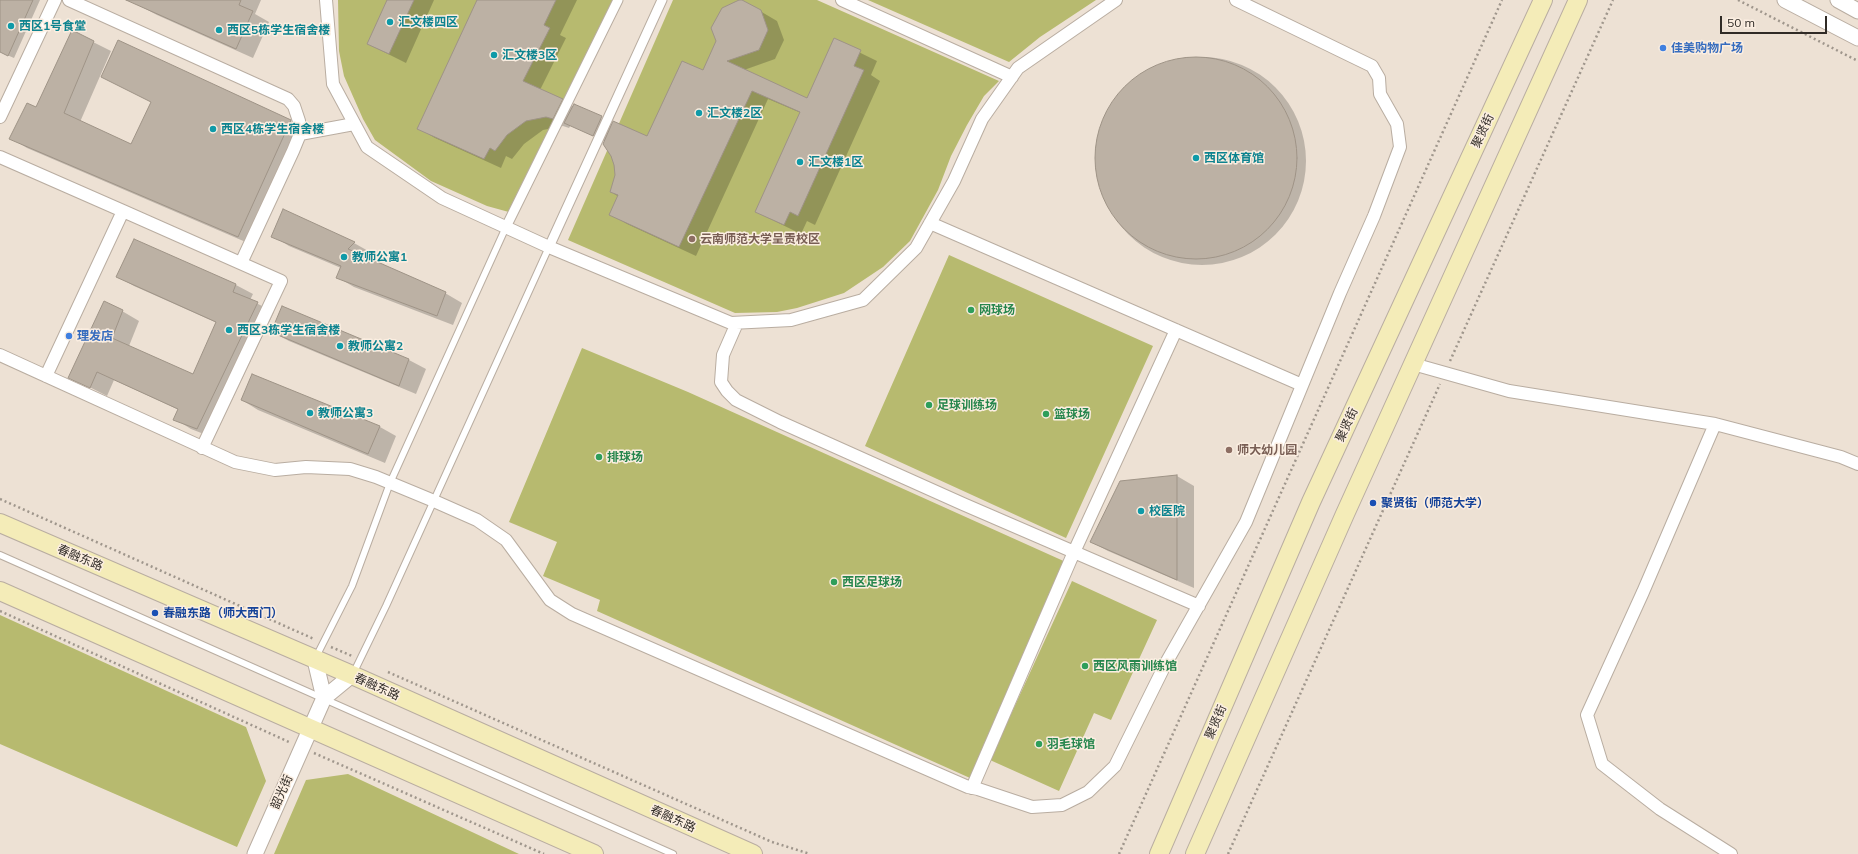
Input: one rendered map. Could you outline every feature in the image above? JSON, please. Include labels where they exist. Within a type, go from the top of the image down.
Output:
[{"type":"main road","name":"聚贤街","points":[[1159,854],[1311,502],[1543,0]]},
{"type":"main road","points":[[1195,854],[1413,364],[1578,0]]},
{"type":"main road","name":"春融东路","points":[[0,523],[352,676],[753,854]]},
{"type":"main road","points":[[0,591],[594,854]]},
{"type":"street","points":[[0,117],[54,0]]},
{"type":"street","points":[[69,0],[288,99],[294,106],[299,121],[300,134],[241,263]]},
{"type":"street","points":[[326,0],[333,84],[367,147],[442,198],[549,247],[731,323],[791,320],[863,300],[916,248],[954,181],[982,119],[1018,68],[1116,0]]},
{"type":"street","points":[[506,227],[618,0]]},
{"type":"street","points":[[549,247],[662,0]]},
{"type":"street","points":[[842,0],[1012,77]]},
{"type":"street","points":[[0,356],[235,462],[275,470],[306,467],[350,469],[434,501],[477,520],[506,540],[550,600],[572,614],[972,788],[1032,807],[1062,805],[1088,792],[1115,766],[1166,663],[1246,522],[1302,385],[1374,216],[1400,147],[1397,124],[1380,94],[1378,78],[1372,66],[1236,0]]},
{"type":"street","points":[[1784,0],[1858,38]]},
{"type":"street","points":[[1838,0],[1858,11]]},
{"type":"street","points":[[300,134],[354,124]]},
{"type":"street","points":[[0,157],[281,281],[202,448]]},
{"type":"street","points":[[46,376],[123,211]]},
{"type":"street","points":[[930,223],[1302,385]]},
{"type":"street","points":[[737,323],[723,355],[721,382],[726,391],[736,400],[787,425],[1199,606]]},
{"type":"street","points":[[972,788],[1074,552],[1176,330]]},
{"type":"street","points":[[1413,364],[1509,391],[1715,424],[1841,457],[1858,464]]},
{"type":"street","points":[[1715,424],[1643,592],[1587,715],[1602,764],[1660,809],[1731,854]]},
{"type":"street","points":[[315,660],[324,698],[352,676]]},
{"type":"street","name":"韶光街","points":[[255,854],[324,698]]},
{"type":"lane","points":[[315,660],[352,586],[390,483],[506,227]]},
{"type":"lane","points":[[352,676],[386,606],[549,247]]},
{"type":"lane","points":[[0,555],[673,854]]},
{"type":"path","points":[[1119,854],[1502,0]]},
{"type":"path","points":[[1228,854],[1613,0]]},
{"type":"path","points":[[1738,0],[1858,61]]},
{"type":"path","points":[[0,499],[772,842],[810,854]]},
{"type":"path","points":[[0,611],[544,854]]},
{"type":"green space","points":[[338,0],[613,0],[516,214],[487,206],[431,181],[375,140],[363,119],[344,76],[339,51]]},
{"type":"green space","points":[[673,0],[817,0],[999,81],[984,96],[967,125],[951,156],[938,190],[910,241],[883,267],[844,293],[797,308],[777,312],[735,313],[568,240]]},
{"type":"green space","points":[[868,0],[1096,0],[1040,37],[1009,62]]},
{"type":"green space","name":"篮球场","points":[[949,255],[1153,346],[1066,538],[865,446]]},
{"type":"green space","name":"西区足球场","points":[[582,348],[688,392],[1068,563],[970,778],[597,611],[600,600],[543,576],[557,542],[509,522]]},
{"type":"green space","name":"西区风雨训练馆","points":[[1072,581],[1157,620],[1111,720],[1094,713],[1059,791],[990,760]]},
{"type":"green space","points":[[0,615],[246,727],[266,781],[237,847],[0,744]]},
{"type":"green space","points":[[348,774],[519,854],[274,854],[306,780]]},
{"type":"building","name":"西区1号食堂","points":[[0,0],[33,0],[8,56],[0,52]]},
{"type":"building","name":"西区5栋学生宿舍楼","points":[[126,0],[241,0],[239,5],[253,11],[236,49]]},
{"type":"building","name":"汇文楼四区","points":[[387,0],[414,0],[389,54],[367,44]]},
{"type":"building","name":"汇文楼3区","points":[[477,0],[556,0],[544,25],[550,28],[523,81],[563,99],[553,119],[546,117],[526,121],[507,135],[495,151],[490,148],[484,159],[417,129]]},
{"type":"building","name":"汇文楼2区","points":[[742,0],[761,10],[768,30],[759,50],[727,61],[807,98],[834,38],[861,50],[854,66],[864,70],[798,216],[790,212],[784,225],[755,212],[800,112],[752,91],[679,247],[609,215],[618,195],[610,192],[615,175],[614,165],[611,156],[603,144],[613,121],[647,136],[682,61],[703,70],[716,41],[711,28],[722,8]]},
{"type":"building","name":"西区4栋学生宿舍楼","points":[[72,30],[94,41],[64,113],[131,144],[151,102],[101,77],[118,40],[291,120],[238,237],[9,139],[27,103],[36,107]]},
{"type":"building","name":"西区体育馆","points":[[1196,57],[1225,61],[1244,69],[1260,80],[1274,94],[1285,110],[1293,129],[1297,158],[1293,187],[1285,206],[1274,222],[1260,236],[1244,247],[1225,255],[1196,259],[1167,255],[1148,247],[1132,236],[1118,222],[1107,206],[1099,187],[1095,158],[1099,129],[1107,110],[1118,94],[1132,80],[1148,69],[1167,61]]},
{"type":"building","points":[[574,104],[602,116],[593,136],[564,123]]},
{"type":"building","name":"教师公寓1","points":[[283,209],[355,242],[348,249],[446,292],[437,316],[336,278],[341,266],[271,237]]},
{"type":"building","name":"西区3栋学生宿舍楼","points":[[134,239],[236,284],[233,292],[258,302],[197,429],[173,420],[178,409],[97,372],[90,388],[68,378],[104,301],[123,310],[112,338],[193,374],[216,322],[116,277]]},
{"type":"building","name":"教师公寓2","points":[[282,306],[409,359],[399,386],[271,332]]},
{"type":"building","name":"教师公寓3","points":[[252,374],[380,426],[368,454],[241,400]]},
{"type":"building","name":"校医院","points":[[1177,475],[1177,580],[1090,542],[1120,481]]},
{"type":"place","name":"汇文楼四区","points":[[390,22]]},
{"type":"place","name":"西区1号食堂","points":[[11,26]]},
{"type":"place","name":"西区5栋学生宿舍楼","points":[[219,30]]},
{"type":"place","name":"佳美购物广场","points":[[1663,48]]},
{"type":"place","name":"汇文楼3区","points":[[494,55]]},
{"type":"place","name":"汇文楼2区","points":[[699,113]]},
{"type":"place","name":"西区4栋学生宿舍楼","points":[[213,129]]},
{"type":"place","name":"西区体育馆","points":[[1196,158]]},
{"type":"place","name":"汇文楼1区","points":[[800,162]]},
{"type":"place","name":"云南师范大学呈贡校区","points":[[692,239]]},
{"type":"place","name":"教师公寓1","points":[[344,257]]},
{"type":"place","name":"网球场","points":[[971,310]]},
{"type":"place","name":"西区3栋学生宿舍楼","points":[[229,330]]},
{"type":"place","name":"理发店","points":[[69,336]]},
{"type":"place","name":"教师公寓2","points":[[340,346]]},
{"type":"place","name":"足球训练场","points":[[929,405]]},
{"type":"place","name":"教师公寓3","points":[[310,413]]},
{"type":"place","name":"篮球场","points":[[1046,414]]},
{"type":"place","name":"师大幼儿园","points":[[1229,450]]},
{"type":"place","name":"排球场","points":[[599,457]]},
{"type":"place","name":"聚贤街（师范大学）","points":[[1373,503]]},
{"type":"place","name":"校医院","points":[[1141,511]]},
{"type":"place","name":"西区足球场","points":[[834,582]]},
{"type":"place","name":"春融东路（师大西门）","points":[[155,613]]},
{"type":"place","name":"西区风雨训练馆","points":[[1085,666]]},
{"type":"place","name":"羽毛球馆","points":[[1039,744]]}]
